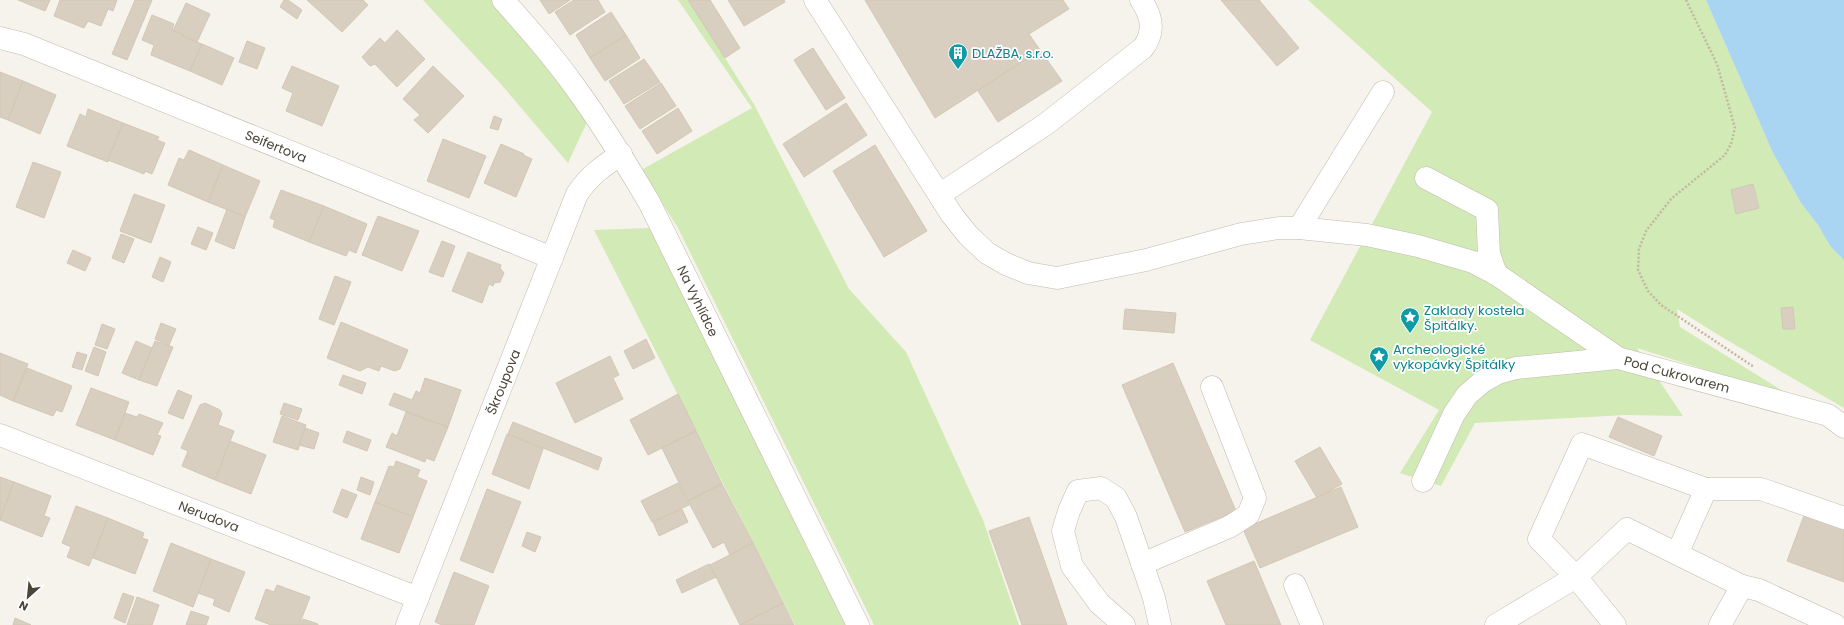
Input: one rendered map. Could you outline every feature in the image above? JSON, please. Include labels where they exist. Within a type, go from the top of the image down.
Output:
[{"type":"street","name":"Na Vyhlídce","points":[[503,0],[542,44],[575,86],[621,154],[653,209],[858,625]]},
{"type":"street","name":"Pod Cukrovarem","points":[[815,0],[952,215],[968,235],[987,253],[1006,264],[1042,277],[1057,278],[1146,260],[1241,234],[1279,228],[1300,228],[1367,235],[1418,246],[1473,262],[1496,274],[1618,358],[1828,416],[1844,427]]},
{"type":"street","points":[[939,195],[1046,124],[1143,48],[1148,41],[1151,22],[1149,12],[1141,0]]},
{"type":"street","name":"Seifertova","points":[[0,38],[31,47],[552,258]]},
{"type":"street","points":[[1300,228],[1383,92]]},
{"type":"street","name":"Škroupova","points":[[407,625],[577,194],[596,170],[621,154]]},
{"type":"street","points":[[1426,178],[1487,210],[1489,254],[1496,274]]},
{"type":"street","points":[[1423,481],[1454,414],[1467,395],[1482,382],[1498,373],[1516,368],[1618,358]]},
{"type":"street","points":[[1142,564],[1229,527],[1248,515],[1255,498],[1212,387]]},
{"type":"street","name":"Nerudova","points":[[0,434],[418,598]]},
{"type":"street","points":[[1615,625],[1576,576],[1539,539],[1582,444],[1706,489],[1761,489],[1844,518]]},
{"type":"street","points":[[1124,625],[1099,603],[1072,566],[1063,530],[1069,510],[1078,491],[1101,488],[1116,498],[1126,517],[1154,598],[1160,625]]},
{"type":"street","points":[[1677,554],[1706,489]]},
{"type":"street","points":[[1496,625],[1576,576],[1627,529],[1742,586],[1759,590],[1834,625]]},
{"type":"street","points":[[1295,585],[1312,625]]},
{"type":"street","points":[[1720,625],[1742,586]]},
{"type":"path","points":[[1686,0],[1717,64],[1735,128],[1731,144],[1725,155],[1671,199],[1646,231],[1639,249],[1638,270],[1648,291],[1660,306],[1757,369]]},
{"type":"green space","points":[[423,0],[492,0],[528,38],[588,120],[568,163],[500,83]]},
{"type":"green space","points":[[678,0],[689,0],[755,106],[849,289],[906,352],[983,520],[1019,625],[874,625],[678,228],[641,170],[752,108]]},
{"type":"green space","points":[[1308,0],[1706,0],[1773,153],[1801,203],[1818,225],[1830,246],[1844,260],[1844,408],[1720,336],[1677,309],[1680,327],[1794,398],[1637,348],[1683,416],[1625,415],[1475,423],[1441,486],[1400,473],[1439,410],[1310,340],[1432,112]]},
{"type":"green space","points":[[651,228],[850,625],[795,625],[594,230]]},
{"type":"water","points":[[1706,0],[1844,0],[1844,260],[1830,246],[1818,225],[1801,203],[1773,153]]},
{"type":"building","points":[[18,0],[50,0],[45,11]]},
{"type":"building","points":[[60,0],[117,0],[113,11],[108,9],[101,26],[88,21],[84,28],[54,16]]},
{"type":"building","points":[[135,0],[152,0],[127,60],[112,54]]},
{"type":"building","points":[[284,0],[288,0],[302,10],[297,19],[280,7]]},
{"type":"building","points":[[307,0],[363,0],[368,5],[342,32]]},
{"type":"building","points":[[540,0],[570,0],[549,14]]},
{"type":"building","points":[[574,0],[598,0],[605,12],[570,35],[555,12]]},
{"type":"building","points":[[688,0],[710,0],[740,48],[725,58]]},
{"type":"building","points":[[728,0],[784,0],[785,2],[744,26]]},
{"type":"building","name":"DLAŽBA, s.r.o.","points":[[865,0],[1063,0],[1069,9],[1029,34],[1040,50],[935,118]]},
{"type":"building","points":[[1221,0],[1259,0],[1299,48],[1277,66]]},
{"type":"building","points":[[186,3],[210,14],[197,42],[173,31]]},
{"type":"building","points":[[611,12],[626,35],[590,58],[576,35]]},
{"type":"building","points":[[152,15],[174,24],[172,30],[184,35],[183,37],[202,44],[190,71],[151,55],[154,45],[142,40]]},
{"type":"building","points":[[397,30],[425,59],[397,87],[375,64],[370,66],[362,57],[380,38],[385,43]]},
{"type":"building","points":[[626,35],[640,58],[605,81],[590,58]]},
{"type":"building","points":[[247,41],[265,48],[257,69],[239,62]]},
{"type":"building","points":[[202,44],[234,58],[222,85],[190,71]]},
{"type":"building","points":[[813,48],[845,98],[826,110],[794,60]]},
{"type":"building","points":[[1040,50],[1062,81],[998,122],[978,91]]},
{"type":"building","points":[[644,59],[660,82],[624,104],[609,81]]},
{"type":"building","points":[[292,66],[339,86],[322,126],[286,111],[293,93],[282,88]]},
{"type":"building","points":[[433,66],[464,96],[428,133],[414,120],[420,115],[403,99]]},
{"type":"building","points":[[0,72],[23,81],[8,120],[0,117]]},
{"type":"building","points":[[23,81],[56,95],[40,134],[8,120]]},
{"type":"building","points":[[661,83],[676,106],[640,129],[625,106]]},
{"type":"building","points":[[846,103],[867,135],[804,177],[783,144]]},
{"type":"building","points":[[678,108],[692,131],[657,154],[642,131]]},
{"type":"building","points":[[88,109],[123,123],[108,162],[67,146],[80,114],[86,117]]},
{"type":"building","points":[[494,116],[502,119],[498,130],[490,128]]},
{"type":"building","points":[[123,123],[159,137],[157,140],[165,143],[152,174],[145,171],[144,174],[108,160]]},
{"type":"building","points":[[443,139],[486,156],[469,198],[427,181]]},
{"type":"building","points":[[501,144],[532,159],[516,197],[484,183]]},
{"type":"building","points":[[875,145],[927,231],[884,257],[833,171]]},
{"type":"building","points":[[189,150],[223,165],[208,202],[168,185],[179,158],[184,160]]},
{"type":"building","points":[[33,162],[61,172],[44,218],[16,207]]},
{"type":"building","points":[[223,165],[260,181],[245,217],[208,202]]},
{"type":"building","points":[[1753,184],[1759,208],[1736,214],[1731,190]]},
{"type":"building","points":[[281,190],[324,206],[309,242],[273,227],[275,220],[270,218]]},
{"type":"building","points":[[134,194],[165,205],[151,243],[120,231]]},
{"type":"building","points":[[324,206],[367,224],[356,253],[349,250],[346,256],[309,242]]},
{"type":"building","points":[[227,209],[245,217],[234,249],[215,241]]},
{"type":"building","points":[[378,216],[419,231],[402,271],[362,255]]},
{"type":"building","points":[[198,227],[213,233],[206,250],[191,244]]},
{"type":"building","points":[[121,234],[134,239],[124,263],[112,258]]},
{"type":"building","points":[[442,241],[455,246],[443,277],[429,272]]},
{"type":"building","points":[[73,250],[91,258],[85,271],[67,263]]},
{"type":"building","points":[[468,252],[501,265],[500,268],[504,273],[500,282],[494,283],[493,286],[489,284],[482,303],[452,291]]},
{"type":"building","points":[[160,257],[171,262],[163,282],[152,277]]},
{"type":"building","points":[[335,276],[351,282],[334,325],[319,319]]},
{"type":"building","points":[[1793,307],[1795,329],[1783,329],[1781,308]]},
{"type":"building","points":[[1125,309],[1176,313],[1174,333],[1123,329]]},
{"type":"building","points":[[341,322],[408,350],[400,369],[395,371],[381,366],[379,371],[368,367],[360,371],[327,358]]},
{"type":"building","points":[[161,323],[176,329],[169,345],[155,339]]},
{"type":"building","points":[[102,324],[115,329],[107,349],[95,345]]},
{"type":"building","points":[[646,339],[655,358],[633,369],[624,351]]},
{"type":"building","points":[[136,341],[152,348],[139,380],[122,373]]},
{"type":"building","points":[[155,341],[173,347],[157,386],[139,380]]},
{"type":"building","points":[[94,347],[106,352],[98,376],[85,371]]},
{"type":"building","points":[[77,352],[87,355],[82,370],[72,367]]},
{"type":"building","points":[[0,353],[28,364],[13,401],[0,395]]},
{"type":"building","points":[[610,356],[619,375],[613,378],[623,399],[575,423],[556,383]]},
{"type":"building","points":[[1173,363],[1236,511],[1185,532],[1122,385]]},
{"type":"building","points":[[27,368],[72,386],[62,412],[56,410],[53,416],[13,401]]},
{"type":"building","points":[[343,375],[366,383],[362,394],[339,385]]},
{"type":"building","points":[[425,378],[461,390],[448,427],[389,405],[394,393],[412,400],[416,391],[420,393]]},
{"type":"building","points":[[91,388],[129,402],[115,440],[76,425]]},
{"type":"building","points":[[178,390],[192,396],[183,419],[168,413]]},
{"type":"building","points":[[678,394],[696,431],[648,455],[630,420]]},
{"type":"building","points":[[205,403],[220,410],[222,414],[218,425],[234,431],[215,480],[182,466],[188,451],[181,448],[200,405]]},
{"type":"building","points":[[284,403],[302,409],[298,420],[280,414]]},
{"type":"building","points":[[406,412],[448,427],[434,461],[426,458],[425,462],[386,447],[392,433],[397,436]]},
{"type":"building","points":[[125,413],[137,417],[139,414],[163,423],[157,435],[161,436],[153,455],[115,440]]},
{"type":"building","points":[[282,416],[306,425],[298,450],[273,442]]},
{"type":"building","points":[[1618,417],[1662,436],[1654,456],[1609,437]]},
{"type":"building","points":[[513,422],[602,458],[598,470],[508,434]]},
{"type":"building","points":[[305,428],[319,433],[314,449],[299,445]]},
{"type":"building","points":[[347,431],[371,440],[367,451],[343,442]]},
{"type":"building","points":[[696,431],[722,484],[688,501],[662,448]]},
{"type":"building","points":[[507,434],[543,449],[529,489],[492,474]]},
{"type":"building","points":[[230,441],[266,455],[251,494],[215,480]]},
{"type":"building","points":[[1320,447],[1342,484],[1317,498],[1295,461]]},
{"type":"building","points":[[396,461],[420,470],[417,477],[427,481],[413,517],[375,502],[389,466],[394,467]]},
{"type":"building","points":[[0,477],[14,482],[1,518],[0,517]]},
{"type":"building","points":[[361,477],[374,482],[370,495],[357,490]]},
{"type":"building","points":[[14,482],[51,496],[44,516],[50,518],[42,537],[0,520]]},
{"type":"building","points":[[678,483],[689,505],[652,522],[641,501]]},
{"type":"building","points":[[722,484],[753,543],[730,555],[724,542],[713,548],[688,501]]},
{"type":"building","points":[[1341,487],[1358,527],[1260,568],[1243,529]]},
{"type":"building","points":[[342,489],[357,495],[347,518],[333,512]]},
{"type":"building","points":[[487,489],[521,502],[493,573],[460,560]]},
{"type":"building","points":[[375,502],[413,517],[399,553],[361,539]]},
{"type":"building","points":[[76,506],[108,518],[89,566],[67,557],[71,547],[62,543]]},
{"type":"building","points":[[682,509],[688,522],[659,536],[653,522]]},
{"type":"building","points":[[1805,513],[1844,528],[1844,582],[1787,561]]},
{"type":"building","points":[[1029,517],[1067,625],[1022,625],[989,531]]},
{"type":"building","points":[[108,518],[144,533],[142,538],[148,540],[135,574],[93,558]]},
{"type":"building","points":[[527,532],[541,537],[535,552],[522,546]]},
{"type":"building","points":[[171,543],[211,559],[193,607],[153,591]]},
{"type":"building","points":[[753,543],[783,603],[740,625],[710,565]]},
{"type":"building","points":[[211,559],[245,572],[229,612],[213,605],[215,599],[198,593]]},
{"type":"building","points":[[1254,561],[1281,625],[1226,625],[1207,581]]},
{"type":"building","points":[[709,564],[716,577],[682,593],[676,580]]},
{"type":"building","points":[[454,572],[489,586],[474,625],[442,625],[435,622]]},
{"type":"building","points":[[277,585],[310,597],[299,625],[271,625],[255,619],[266,589],[274,592]]},
{"type":"building","points":[[123,593],[134,597],[125,623],[114,618]]},
{"type":"building","points":[[137,597],[159,605],[152,625],[127,625]]},
{"type":"building","points":[[783,603],[794,625],[740,625]]},
{"type":"building","points":[[191,611],[209,617],[206,625],[186,625]]},
{"type":"building","points":[[15,618],[31,625],[13,625]]},
{"type":"building","points":[[303,619],[318,624],[318,625],[300,625]]},
{"type":"place","name":"DLAŽBA, s.r.o.","points":[[958,70]]},
{"type":"place","name":"Zaklady kostela Špitálky.","points":[[1410,334]]},
{"type":"place","name":"Archeologické vykopávky Špitálky","points":[[1379,373]]}]
